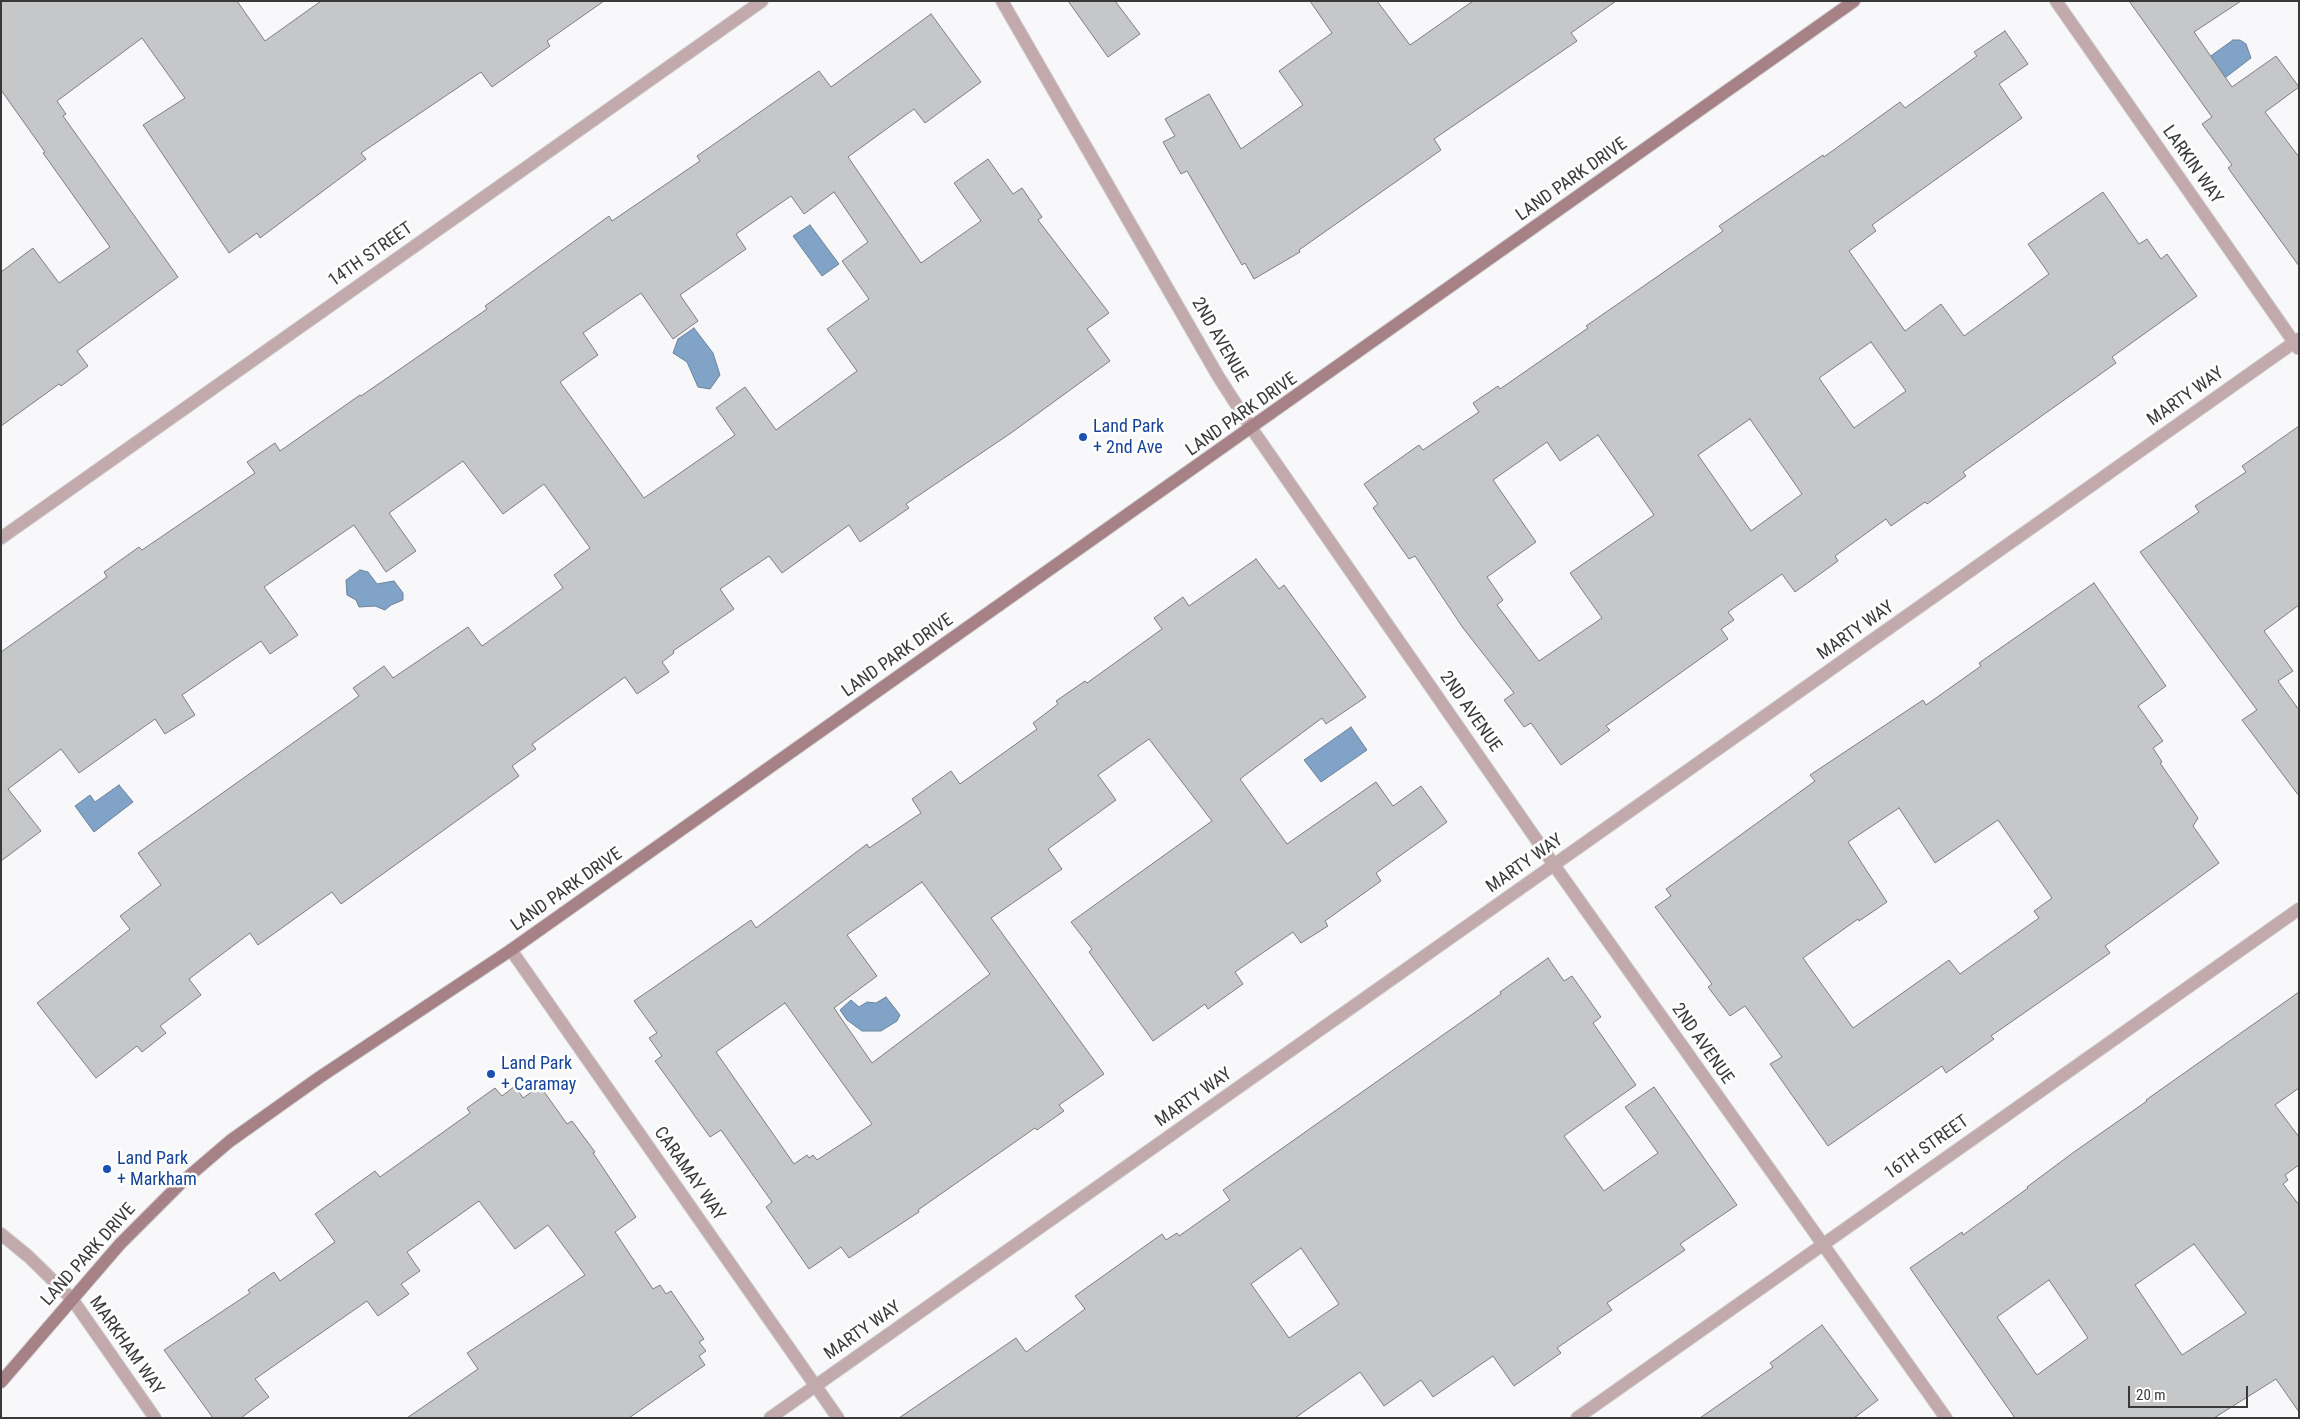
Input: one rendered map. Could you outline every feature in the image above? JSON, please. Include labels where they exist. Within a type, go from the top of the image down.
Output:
[{"type":"main road","name":"LAND PARK DRIVE","points":[[1,1382],[120,1244],[182,1182],[230,1141],[328,1072],[511,950],[1252,429],[1854,1]]},
{"type":"street","name":"14TH STREET","points":[[1,538],[762,1]]},
{"type":"street","name":"2ND AVENUE","points":[[1002,1],[1218,376],[1252,429],[1554,865],[1946,1418]]},
{"type":"street","name":"LARKIN WAY","points":[[2056,1],[2297,343]]},
{"type":"street","name":"MARTY WAY","points":[[770,1418],[2297,343]]},
{"type":"street","name":"16TH STREET","points":[[1577,1418],[1821,1244],[2299,909]]},
{"type":"street","name":"CARAMAY WAY","points":[[511,950],[838,1418]]},
{"type":"street","name":"MARKHAM WAY","points":[[1,1234],[29,1256],[72,1299],[156,1418]]},
{"type":"water","points":[[2233,40],[2240,40],[2246,44],[2251,58],[2209,90],[2194,68]]},
{"type":"water","points":[[810,225],[839,264],[822,276],[793,236]]},
{"type":"water","points":[[694,328],[713,353],[720,375],[710,389],[698,387],[687,362],[673,353],[678,339]]},
{"type":"water","points":[[360,570],[368,572],[377,584],[394,581],[403,593],[403,600],[385,610],[375,606],[359,607],[356,600],[347,595],[346,580]]},
{"type":"water","points":[[1351,727],[1367,750],[1321,782],[1304,760]]},
{"type":"water","points":[[119,785],[133,802],[94,832],[75,806],[90,795],[95,802]]},
{"type":"water","points":[[886,997],[900,1015],[897,1021],[881,1031],[862,1031],[847,1020],[840,1010],[851,1000],[859,1007],[867,1002],[876,1003]]},
{"type":"building","points":[[1,1],[237,1],[265,41],[321,1],[604,1],[547,41],[550,46],[492,87],[481,72],[361,153],[366,159],[260,238],[257,233],[229,253],[143,125],[185,98],[142,38],[57,101],[66,114],[63,116],[178,277],[77,351],[88,366],[61,386],[59,384],[1,426],[1,272],[33,248],[59,283],[110,247],[1,90]]},
{"type":"building","points":[[1068,1],[1115,1],[1140,34],[1108,57]]},
{"type":"building","points":[[1310,1],[1377,1],[1410,45],[1473,1],[1616,1],[1571,33],[1577,41],[1434,139],[1441,150],[1299,250],[1300,252],[1254,279],[1245,263],[1242,265],[1187,171],[1181,174],[1163,142],[1175,136],[1165,119],[1209,94],[1241,149],[1303,105],[1279,71],[1332,33]]},
{"type":"building","points":[[2129,1],[2241,1],[2194,32],[2232,87],[2276,56],[2299,87],[2265,112],[2299,157],[2299,266],[2228,168],[2232,165],[2202,124],[2212,117]]},
{"type":"building","points":[[931,14],[981,82],[925,123],[914,109],[848,157],[921,263],[981,221],[954,183],[988,159],[1013,194],[1022,188],[1042,217],[1038,220],[1109,313],[1087,329],[1110,361],[1011,433],[906,504],[909,508],[860,542],[849,525],[782,573],[769,556],[720,589],[734,609],[673,651],[674,653],[662,662],[669,672],[637,694],[625,677],[532,744],[536,749],[512,766],[519,776],[341,904],[332,892],[258,945],[250,933],[189,979],[201,995],[160,1026],[166,1033],[142,1052],[137,1046],[96,1078],[37,1003],[130,929],[120,916],[161,885],[138,853],[359,696],[353,688],[384,666],[393,678],[468,627],[482,646],[563,588],[554,575],[590,548],[544,484],[503,514],[463,461],[389,513],[416,551],[386,572],[354,525],[264,587],[298,635],[270,654],[261,641],[182,695],[195,715],[165,734],[155,719],[79,773],[61,749],[8,789],[41,831],[1,861],[1,652],[107,577],[104,572],[139,547],[142,550],[255,473],[247,462],[275,443],[280,451],[361,396],[487,309],[485,306],[609,216],[612,221],[700,161],[697,156],[819,71],[831,87]],"holes":[[[834,192],[868,242],[842,261],[869,299],[827,329],[857,371],[776,430],[745,387],[716,408],[735,435],[644,498],[560,382],[598,355],[583,333],[641,293],[673,339],[698,321],[680,295],[746,249],[736,234],[791,196],[804,214]]]},
{"type":"building","points":[[2005,31],[2028,64],[1999,84],[2022,118],[1872,225],[1876,231],[1849,251],[1905,331],[1941,304],[1964,336],[2049,274],[2028,244],[2103,192],[2139,244],[2147,239],[2161,259],[2167,254],[2197,296],[2112,357],[2116,363],[1963,472],[1966,476],[1927,504],[1925,502],[1891,526],[1886,519],[1835,556],[1838,561],[1795,592],[1782,574],[1728,612],[1734,620],[1721,629],[1728,639],[1606,726],[1610,730],[1561,765],[1531,723],[1524,727],[1504,700],[1514,693],[1463,628],[1415,556],[1409,559],[1373,508],[1378,504],[1364,484],[1419,445],[1423,450],[1479,412],[1473,403],[1498,386],[1500,389],[1588,328],[1586,326],[1723,231],[1719,226],[1823,155],[1824,157],[1900,102],[1905,108],[1977,56],[1974,52]],"holes":[[[1871,342],[1906,391],[1854,428],[1819,378]],[[1750,419],[1802,494],[1751,531],[1698,455]],[[1598,435],[1654,515],[1570,573],[1602,618],[1539,661],[1497,605],[1503,600],[1487,577],[1536,542],[1493,480],[1547,442],[1560,461]]]},
{"type":"building","points":[[2299,426],[2299,605],[2264,631],[2293,671],[2278,681],[2299,710],[2299,796],[2242,720],[2257,710],[2140,552],[2199,512],[2195,506],[2246,472],[2242,466]]},
{"type":"building","points":[[1256,559],[1279,589],[1284,585],[1366,697],[1326,724],[1322,718],[1240,779],[1287,844],[1376,782],[1393,806],[1421,786],[1447,822],[1376,873],[1381,881],[1325,921],[1328,926],[1301,943],[1293,932],[1235,972],[1243,984],[1208,1009],[1205,1004],[1153,1041],[1089,952],[1092,949],[1071,922],[1212,821],[1149,739],[1098,775],[1116,800],[1048,849],[1062,869],[991,918],[1104,1074],[1059,1105],[1064,1111],[1037,1130],[1035,1128],[918,1210],[919,1212],[849,1258],[841,1247],[809,1269],[766,1207],[772,1202],[721,1130],[710,1137],[655,1061],[662,1056],[649,1038],[657,1033],[634,1001],[751,920],[756,928],[867,844],[869,848],[921,813],[912,799],[951,771],[960,784],[1037,729],[1033,723],[1058,704],[1056,701],[1085,681],[1087,683],[1162,629],[1154,618],[1183,597],[1189,606]],"holes":[[[922,882],[990,974],[872,1063],[834,1008],[877,976],[847,935]],[[785,1003],[872,1124],[817,1160],[813,1155],[809,1158],[807,1155],[794,1164],[716,1052]]]},
{"type":"building","points":[[2094,583],[2166,686],[2138,706],[2163,741],[2153,748],[2162,762],[2160,763],[2198,818],[2193,826],[2219,863],[2105,946],[2110,953],[1991,1036],[1994,1039],[1946,1073],[1942,1066],[1828,1146],[1770,1064],[1782,1057],[1745,1006],[1730,1016],[1708,987],[1712,984],[1655,907],[1671,896],[1666,889],[1815,781],[1810,775],[1923,700],[1926,705],[1981,666],[1979,663]],"holes":[[[1899,808],[1935,863],[1998,820],[2052,898],[2034,911],[2039,918],[1960,974],[1949,960],[1853,1028],[1803,958],[1858,919],[1859,921],[1887,902],[1848,842]]]},
{"type":"building","points":[[1548,958],[1564,981],[1572,976],[1601,1017],[1593,1023],[1636,1085],[1564,1136],[1604,1191],[1658,1153],[1625,1107],[1654,1087],[1737,1205],[1680,1244],[1685,1250],[1607,1303],[1612,1310],[1557,1348],[1561,1353],[1514,1386],[1493,1356],[1433,1397],[1421,1380],[1384,1406],[1360,1372],[1295,1418],[899,1418],[1016,1338],[1026,1352],[1085,1309],[1075,1296],[1162,1234],[1166,1240],[1177,1233],[1179,1236],[1230,1200],[1223,1190],[1501,994],[1500,992]],"holes":[[[1301,1248],[1339,1304],[1289,1338],[1251,1284]]]},
{"type":"building","points":[[2299,992],[2299,1088],[2275,1105],[2299,1137],[2299,1165],[2285,1175],[2288,1180],[2283,1184],[2299,1205],[2299,1412],[2276,1379],[2214,1418],[2015,1418],[1910,1268],[1962,1232],[1963,1235],[2146,1100]],"holes":[[[2194,1244],[2246,1313],[2182,1355],[2135,1285]],[[2049,1280],[2088,1338],[2037,1375],[1997,1317]]]},
{"type":"building","points":[[515,1086],[523,1098],[540,1086],[567,1124],[572,1121],[595,1152],[593,1153],[636,1217],[615,1232],[653,1289],[660,1285],[666,1294],[671,1291],[704,1339],[699,1342],[706,1351],[699,1356],[705,1365],[629,1418],[407,1418],[478,1369],[467,1353],[585,1275],[548,1225],[515,1249],[479,1201],[407,1252],[420,1271],[401,1284],[409,1294],[378,1316],[367,1301],[255,1379],[269,1397],[241,1418],[213,1418],[164,1350],[250,1293],[248,1290],[274,1272],[280,1281],[335,1242],[315,1214],[375,1171],[380,1177],[470,1113],[467,1108],[495,1088],[502,1096]]},
{"type":"building","points":[[1822,1325],[1878,1400],[1854,1418],[1700,1418],[1773,1367],[1770,1363]]},
{"type":"place","name":"Land Park + 2nd Ave","points":[[1083,437]]},
{"type":"place","name":"Land Park + Caramay","points":[[491,1074]]},
{"type":"place","name":"Land Park + Markham","points":[[107,1169]]}]
